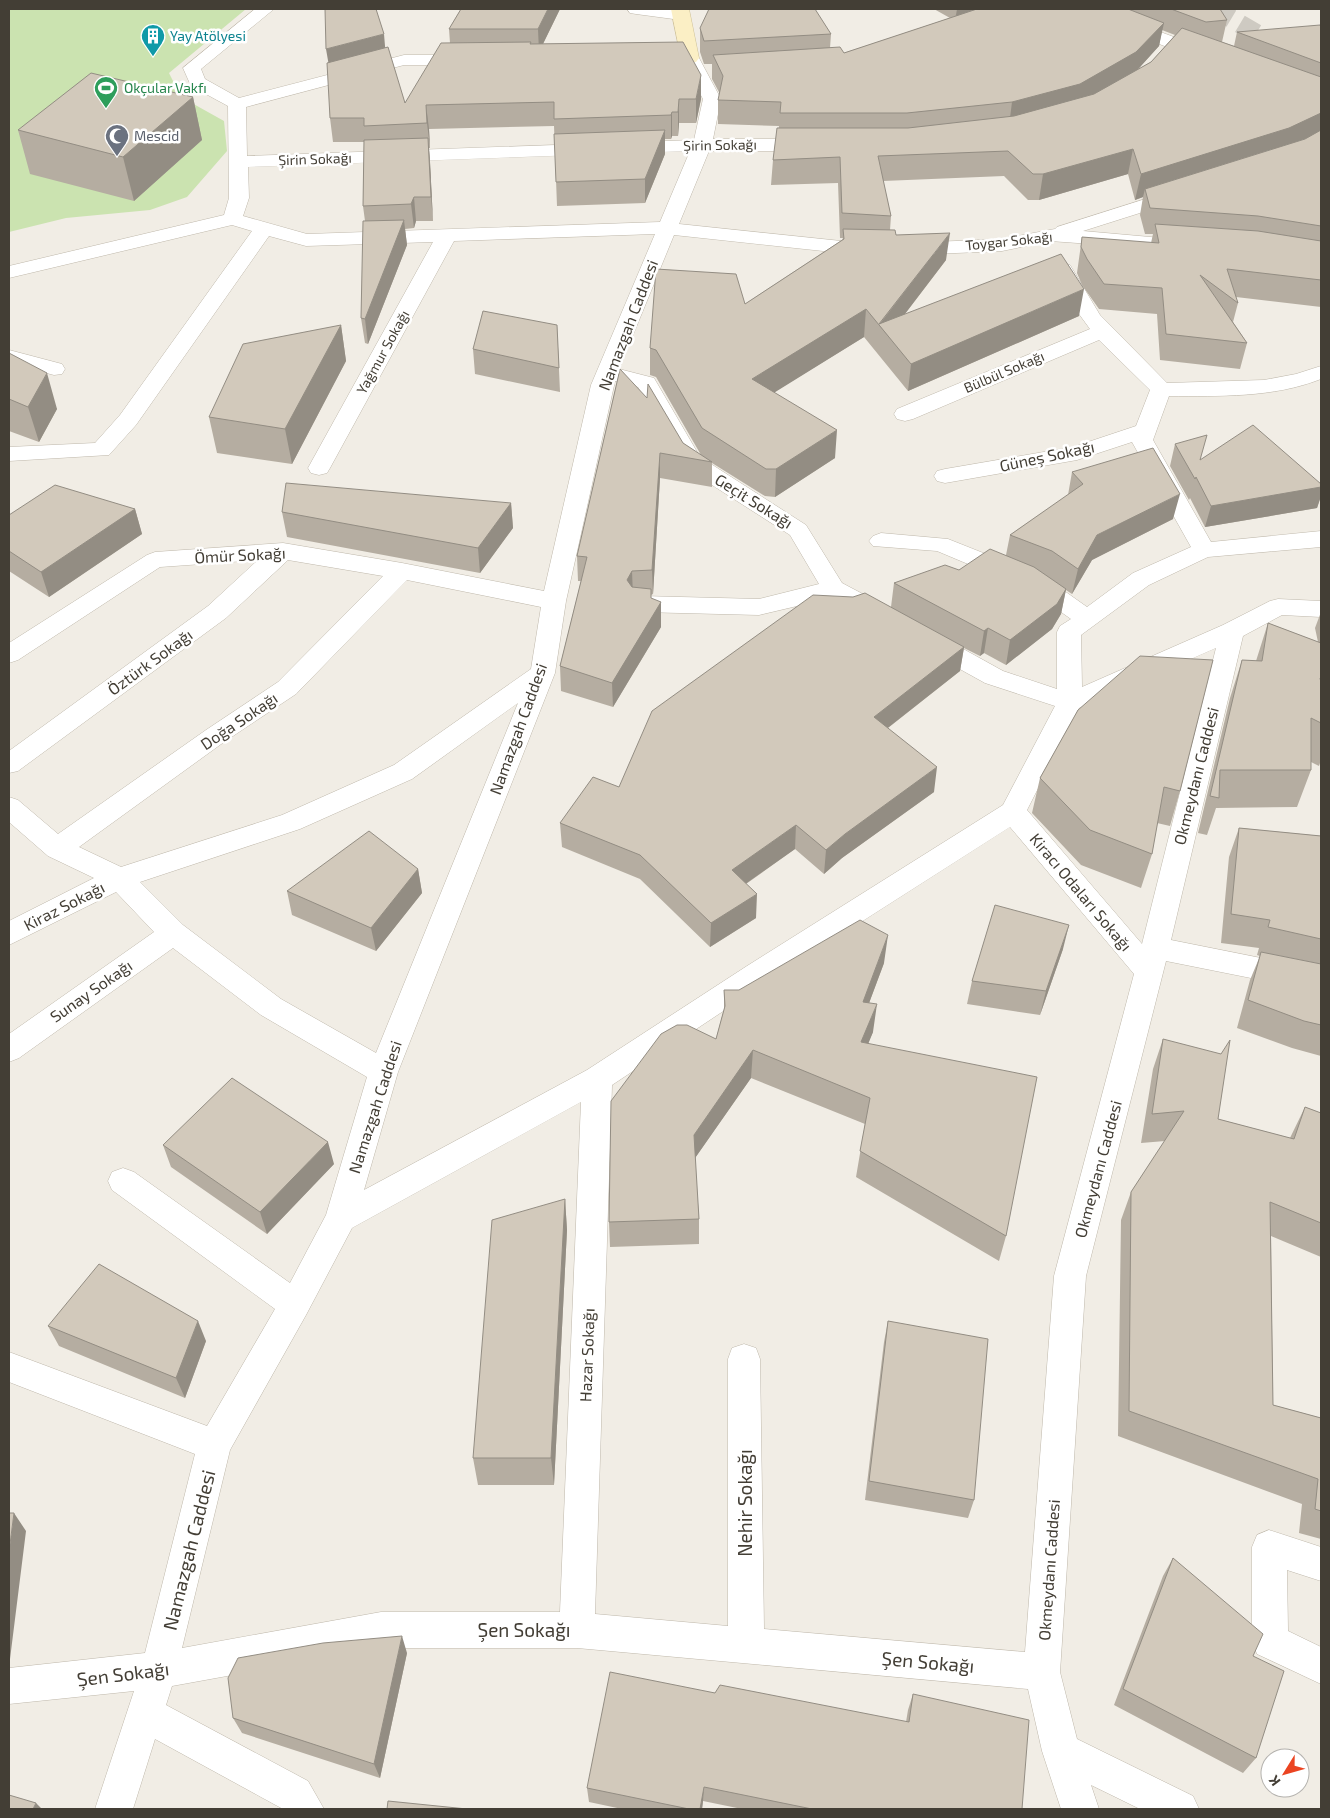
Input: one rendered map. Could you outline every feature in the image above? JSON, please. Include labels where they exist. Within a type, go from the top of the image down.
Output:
[{"type":"street","points":[[264,9],[192,68],[197,82],[237,104],[404,60],[483,60]]},
{"type":"street","points":[[636,9],[680,12],[695,65]]},
{"type":"street","points":[[1098,9],[1136,29],[1167,49],[1224,56]]},
{"type":"street","points":[[660,58],[719,71]]},
{"type":"street","name":"Namazgah Caddesi","points":[[114,1809],[159,1670],[214,1445],[295,1305],[341,1218],[383,1072],[543,673],[554,601],[602,385],[702,145],[712,99],[695,65]]},
{"type":"street","points":[[9,272],[232,219],[240,198],[237,104]]},
{"type":"street","name":"Şirin Sokağı","points":[[239,162],[702,145],[828,145]]},
{"type":"street","points":[[1198,189],[1050,235],[1070,287],[1102,331],[1161,389],[1233,389],[1304,380],[1321,372]]},
{"type":"street","name":"Toygar Sokağı","points":[[232,219],[306,240],[666,228],[891,250],[1002,245],[1050,235],[1203,246]]},
{"type":"street","points":[[9,454],[101,450],[128,420],[264,228]]},
{"type":"street","name":"Yağmur Sokağı","points":[[319,468],[447,235]]},
{"type":"street","name":"Bülbül Sokağı","points":[[905,414],[1102,331]]},
{"type":"street","points":[[9,356],[54,369]]},
{"type":"street","name":"Geçit Sokağı","points":[[608,372],[646,383],[692,462],[798,530],[834,589],[994,677],[1070,702]]},
{"type":"street","points":[[1161,389],[1142,440],[1204,550]]},
{"type":"street","name":"Güneş Sokağı","points":[[945,476],[1077,453],[1146,430]]},
{"type":"street","points":[[341,1218],[597,1079],[757,974],[1014,812],[1070,702],[1070,632],[1142,580],[1204,550],[1321,540]]},
{"type":"street","points":[[881,541],[940,544],[1038,584],[1088,619]]},
{"type":"street","name":"Ömür Sokağı","points":[[9,654],[155,560],[283,550],[554,601]]},
{"type":"street","name":"Öztürk Sokağı","points":[[9,764],[217,612],[283,550]]},
{"type":"street","name":"Doğa Sokağı","points":[[57,849],[215,736],[287,688],[402,571]]},
{"type":"street","points":[[642,604],[759,607],[834,589]]},
{"type":"street","points":[[1070,702],[1232,631],[1278,607],[1321,609]]},
{"type":"street","name":"Okmeydanı Caddesi","points":[[1080,1809],[1061,1751],[1042,1672],[1070,1276],[1152,960],[1232,631]]},
{"type":"street","name":"Kiraz Sokağı","points":[[9,934],[120,878],[291,822],[403,772],[543,673]]},
{"type":"street","points":[[9,808],[57,849],[120,878],[174,933],[271,1007],[383,1072]]},
{"type":"street","name":"Kiracı Odaları Sokağı","points":[[1014,812],[1152,960],[1321,981]]},
{"type":"street","name":"Sunay Sokağı","points":[[9,1050],[174,933]]},
{"type":"street","name":"Hazar Sokağı","points":[[577,1630],[597,1079]]},
{"type":"street","points":[[123,1181],[295,1305]]},
{"type":"street","name":"Nehir Sokağı","points":[[744,1359],[746,1647]]},
{"type":"street","points":[[9,1367],[214,1445]]},
{"type":"street","points":[[1321,1564],[1269,1547],[1270,1641],[1321,1666]]},
{"type":"street","name":"Şen Sokağı","points":[[9,1686],[159,1670],[381,1630],[577,1630],[746,1647],[1042,1672]]},
{"type":"street","points":[[145,1714],[295,1794],[305,1809]]},
{"type":"street","points":[[1061,1751],[1180,1809]]},
{"type":"green space","name":"Okçular Vakfı","points":[[9,9],[246,9],[169,73],[181,97],[224,121],[227,151],[187,197],[150,210],[66,218],[9,232]]},
{"type":"building","points":[[325,9],[376,9],[384,34],[326,49]]},
{"type":"building","points":[[461,9],[548,9],[538,29],[449,29]]},
{"type":"building","points":[[709,9],[815,9],[831,34],[704,41],[700,28]]},
{"type":"building","points":[[977,9],[1128,9],[1164,23],[1136,52],[1080,84],[1012,102],[907,113],[780,113],[781,102],[718,100],[723,76],[713,55],[840,47],[844,53]]},
{"type":"building","points":[[1171,9],[1220,9],[1227,20],[1206,22]]},
{"type":"building","points":[[1320,25],[1321,63],[1237,32]]},
{"type":"building","points":[[1182,28],[1321,77],[1321,113],[1289,128],[1141,174],[1133,149],[1043,174],[1033,174],[1008,151],[878,156],[891,216],[842,213],[840,157],[773,160],[777,128],[908,128],[1014,116],[1094,94],[1151,62]]},
{"type":"building","points":[[531,42],[530,44],[683,42],[701,75],[696,99],[679,99],[678,112],[672,112],[671,115],[554,119],[554,102],[426,105],[427,123],[364,126],[364,118],[330,118],[327,63],[388,47],[405,103],[441,43]]},
{"type":"building","points":[[91,73],[193,97],[123,157],[18,130]]},
{"type":"building","points":[[665,130],[645,179],[556,182],[554,134]]},
{"type":"building","points":[[1321,130],[1321,226],[1258,216],[1150,208],[1145,189],[1305,139]]},
{"type":"building","points":[[428,138],[431,197],[414,197],[411,204],[363,206],[364,140]]},
{"type":"building","points":[[404,220],[365,319],[361,318],[363,221]]},
{"type":"building","points":[[1155,224],[1258,231],[1321,241],[1321,280],[1227,269],[1238,303],[1200,275],[1247,343],[1166,334],[1162,288],[1104,284],[1081,247],[1082,237],[1159,243]]},
{"type":"building","points":[[843,229],[895,230],[896,235],[950,233],[879,324],[1061,254],[1084,289],[911,364],[866,309],[752,379],[837,430],[776,469],[766,469],[702,428],[656,350],[650,348],[656,269],[736,274],[745,304],[844,239]]},
{"type":"building","points":[[483,311],[557,325],[559,368],[473,349]]},
{"type":"building","points":[[341,325],[285,429],[209,417],[243,344]]},
{"type":"building","points":[[9,353],[47,373],[28,407],[9,399]]},
{"type":"building","points":[[620,369],[647,398],[648,384],[683,443],[712,462],[660,453],[652,570],[632,571],[627,580],[632,587],[651,589],[651,598],[661,602],[612,683],[560,666],[587,557],[577,556]]},
{"type":"building","points":[[1253,425],[1321,484],[1321,487],[1211,506],[1196,477],[1195,479],[1175,444],[1207,435],[1200,460]]},
{"type":"building","points":[[1153,448],[1180,494],[1097,535],[1078,569],[1052,551],[1010,535],[1083,484],[1072,472]]},
{"type":"building","points":[[286,483],[511,503],[478,548],[282,512]]},
{"type":"building","points":[[55,485],[135,509],[41,572],[9,551],[9,515]]},
{"type":"building","points":[[990,549],[1034,567],[1066,589],[1057,604],[1010,640],[988,628],[984,631],[894,583],[945,565],[959,570]]},
{"type":"building","points":[[865,593],[964,647],[874,717],[937,767],[826,850],[796,825],[732,870],[757,894],[711,923],[640,855],[560,823],[593,777],[619,787],[652,711],[813,595],[853,597]]},
{"type":"building","points":[[1268,623],[1321,643],[1321,723],[1311,718],[1311,770],[1220,770],[1219,798],[1210,796],[1242,660],[1262,661]]},
{"type":"building","points":[[1140,656],[1213,660],[1180,791],[1164,787],[1152,854],[1090,830],[1040,778],[1078,710]]},
{"type":"building","points":[[1239,828],[1321,836],[1321,939],[1268,927],[1270,920],[1231,914]]},
{"type":"building","points":[[369,831],[418,869],[371,928],[287,891]]},
{"type":"building","points":[[995,905],[1069,925],[1046,991],[972,981]]},
{"type":"building","points":[[860,920],[888,935],[863,1002],[877,1004],[861,1042],[1037,1077],[1006,1236],[860,1151],[870,1098],[753,1050],[694,1135],[699,1219],[609,1222],[611,1101],[661,1034],[677,1025],[687,1025],[716,1039],[725,1006],[724,990],[739,990]]},
{"type":"building","points":[[1261,952],[1321,964],[1321,1025],[1304,1021],[1248,1000]]},
{"type":"building","points":[[1163,1039],[1221,1054],[1230,1040],[1218,1119],[1294,1139],[1305,1107],[1321,1113],[1321,1223],[1270,1202],[1273,1405],[1321,1418],[1321,1511],[1315,1509],[1318,1479],[1129,1411],[1131,1192],[1184,1111],[1152,1114]]},
{"type":"building","points":[[232,1078],[328,1142],[260,1212],[163,1145]]},
{"type":"building","points":[[565,1199],[551,1458],[473,1458],[492,1220]]},
{"type":"building","points":[[99,1264],[198,1321],[176,1378],[48,1326]]},
{"type":"building","points":[[888,1321],[988,1339],[974,1500],[869,1481]]},
{"type":"building","points":[[9,1513],[14,1513],[9,1552]]},
{"type":"building","points":[[1173,1558],[1263,1634],[1253,1656],[1284,1671],[1256,1758],[1123,1689]]},
{"type":"building","points":[[402,1636],[374,1764],[233,1718],[228,1678],[238,1658],[323,1643]]},
{"type":"building","points":[[610,1672],[715,1693],[720,1685],[909,1722],[913,1694],[1029,1720],[1022,1809],[812,1809],[704,1787],[700,1809],[689,1809],[587,1788]]},
{"type":"building","points":[[9,1795],[36,1803],[33,1809],[9,1809]]},
{"type":"building","points":[[388,1801],[467,1809],[387,1809]]},
{"type":"tunnel","points":[[1215,9],[1321,72]]},
{"type":"place","name":"Yay Atölyesi","points":[[153,57]]},
{"type":"place","name":"Okçular Vakfı","points":[[106,109]]},
{"type":"place","name":"Mescid","points":[[117,157]]}]
